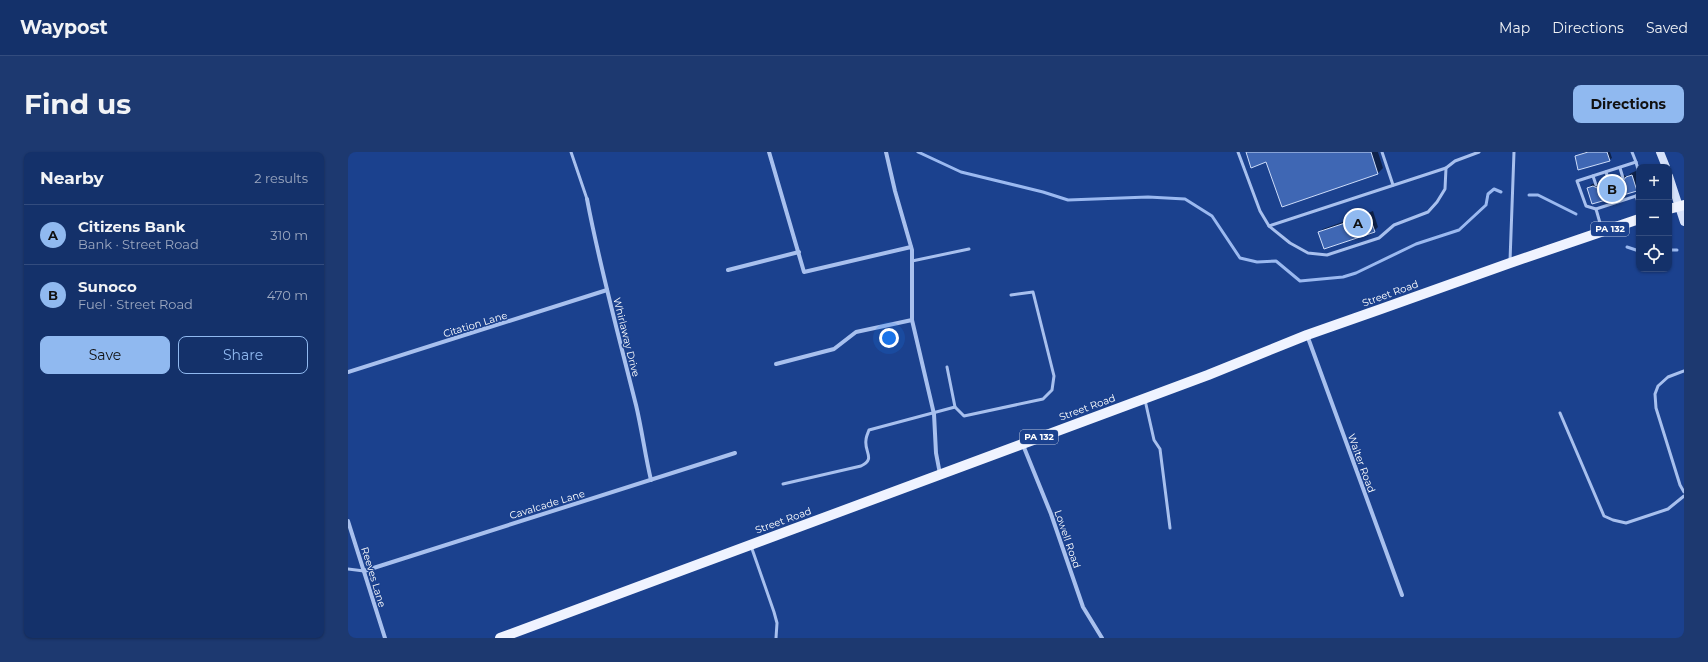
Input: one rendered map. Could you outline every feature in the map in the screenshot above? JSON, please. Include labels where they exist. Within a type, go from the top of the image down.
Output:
[{"type":"main road","name":"Street Road","points":[[500,638],[940,475],[1307,336],[1510,263],[1636,220]]},
{"type":"street","points":[[768,152],[804,272],[911,247]]},
{"type":"street","points":[[886,152],[895,191],[911,247],[912,320],[934,414],[936,453],[940,475]]},
{"type":"street","points":[[1660,152],[1665,164]]},
{"type":"street","points":[[1672,187],[1677,206],[1684,222]]},
{"type":"street","name":"Whirlaway Drive","points":[[587,199],[597,252],[636,408],[643,449],[651,480]]},
{"type":"street","points":[[728,270],[798,252]]},
{"type":"street","name":"Citation Lane","points":[[348,372],[607,290]]},
{"type":"street","points":[[776,364],[834,349],[856,332],[912,320]]},
{"type":"street","name":"Walter Road","points":[[1307,336],[1402,595]]},
{"type":"street","name":"Lowell Road","points":[[1022,443],[1050,514],[1083,607],[1102,638]]},
{"type":"street","name":"Cavalcade Lane","points":[[364,570],[735,453]]},
{"type":"street","name":"Reeves Lane","points":[[348,521],[385,638]]},
{"type":"lane","points":[[571,152],[587,199]]},
{"type":"lane","points":[[1238,152],[1260,211],[1269,226],[1290,243],[1308,253],[1327,255],[1379,238],[1394,225],[1428,212],[1437,202],[1445,189],[1446,168]]},
{"type":"lane","points":[[1382,152],[1393,185]]},
{"type":"lane","points":[[1269,226],[1446,168],[1455,161],[1479,152]]},
{"type":"lane","points":[[1510,263],[1514,152]]},
{"type":"lane","points":[[1632,152],[1636,162],[1577,181],[1586,206],[1596,209],[1636,196]]},
{"type":"lane","points":[[1620,168],[1623,178]]},
{"type":"lane","points":[[1606,172],[1610,182]]},
{"type":"lane","points":[[1593,176],[1596,185]]},
{"type":"lane","points":[[1627,194],[1628,198]]},
{"type":"lane","points":[[1614,197],[1615,203]]},
{"type":"lane","points":[[1601,201],[1603,207]]},
{"type":"lane","points":[[1596,209],[1603,232]]},
{"type":"lane","points":[[912,261],[969,249]]},
{"type":"lane","points":[[947,367],[955,407],[964,416],[1043,399],[1052,390],[1054,376],[1033,292],[1011,296]]},
{"type":"lane","points":[[1684,371],[1668,377],[1658,386],[1655,394],[1656,408],[1680,485],[1684,492]]},
{"type":"lane","points":[[1144,398],[1154,440],[1160,449],[1170,528]]},
{"type":"lane","points":[[783,484],[866,464],[869,457],[866,441],[869,430],[934,414],[955,407]]},
{"type":"lane","points":[[1560,413],[1604,516],[1626,523],[1668,509],[1684,496]]},
{"type":"lane","points":[[750,545],[774,612],[777,623],[776,638]]},
{"type":"lane","points":[[348,569],[364,570]]},
{"type":"building","points":[[1246,152],[1371,152],[1378,174],[1282,207],[1266,162],[1251,168]]},
{"type":"building","points":[[1588,152],[1607,152],[1610,161],[1578,170],[1575,156]]},
{"type":"building","points":[[1632,175],[1636,191],[1592,204],[1587,188],[1593,186],[1597,188],[1599,185],[1606,183],[1609,185],[1612,181],[1620,178],[1623,181],[1626,177]]},
{"type":"building","points":[[1369,215],[1375,232],[1324,249],[1318,232]]},
{"type":"waterway","points":[[918,152],[961,172],[1043,192],[1068,200],[1148,197],[1185,199],[1212,216],[1240,258],[1257,262],[1276,261],[1300,281],[1343,277],[1356,273],[1416,244],[1459,230],[1486,205],[1488,194],[1494,189],[1501,192]]},
{"type":"waterway","points":[[1529,195],[1538,195],[1576,214]]},
{"type":"waterway","points":[[1627,247],[1636,250]]},
{"type":"waterway","points":[[1672,250],[1677,250]]},
{"type":"place","name":"Sunoco","points":[[1612,189]]},
{"type":"place","name":"Citizens Bank","points":[[1358,223]]}]
